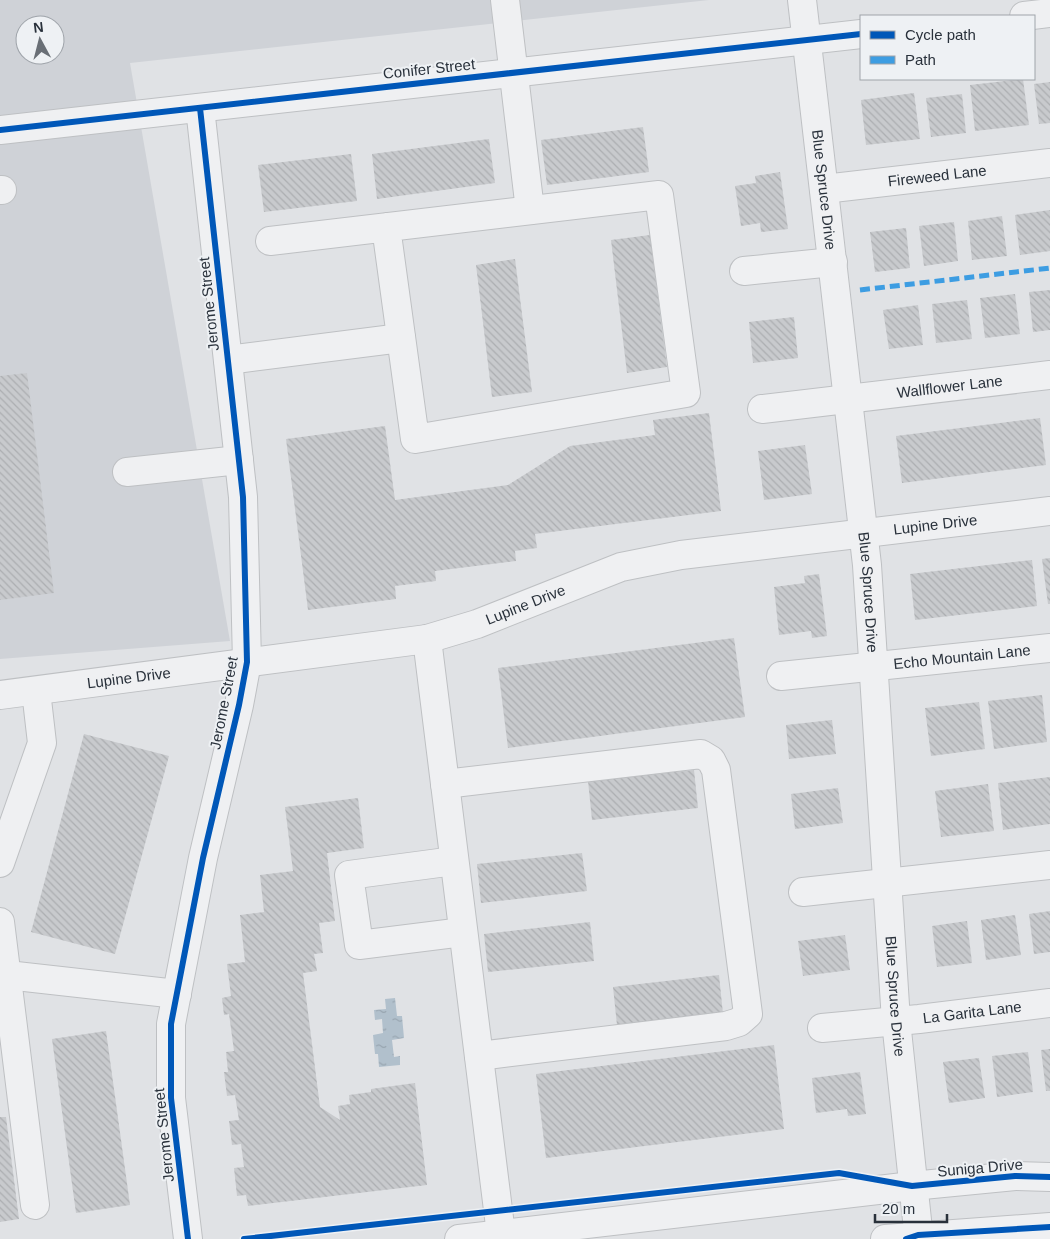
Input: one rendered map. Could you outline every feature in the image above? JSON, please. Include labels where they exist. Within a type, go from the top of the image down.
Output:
[{"type":"street","points":[[505,0],[530,210]]},
{"type":"street","name":"Blue Spruce Drive","points":[[802,0],[864,533],[896,1021],[912,1186],[919,1237]]},
{"type":"street","points":[[1035,15],[1050,14]]},
{"type":"street","name":"Conifer Street","points":[[0,130],[860,34]]},
{"type":"street","name":"Jerome Street","points":[[188,1239],[170,1098],[171,1024],[203,858],[247,662],[243,497],[200,108]]},
{"type":"street","name":"Fireweed Lane","points":[[824,189],[1050,163]]},
{"type":"street","points":[[270,241],[386,227],[659,195],[686,393],[415,439],[386,227]]},
{"type":"street","points":[[744,271],[833,262]]},
{"type":"street","points":[[228,360],[401,338]]},
{"type":"street","name":"Wallflower Lane","points":[[762,408],[1050,375]]},
{"type":"street","points":[[127,472],[239,460]]},
{"type":"street","name":"Lupine Drive","points":[[0,695],[427,638],[477,624],[621,567],[681,555],[1050,511]]},
{"type":"street","points":[[427,638],[501,1234]]},
{"type":"street","name":"Echo Mountain Lane","points":[[780,676],[1050,648]]},
{"type":"street","points":[[0,863],[42,743],[36,691]]},
{"type":"street","points":[[445,784],[701,754],[711,760],[716,770],[748,1014],[740,1022],[726,1026],[479,1056]]},
{"type":"street","points":[[454,860],[349,875],[359,945],[464,932]]},
{"type":"street","points":[[803,892],[1050,865]]},
{"type":"street","points":[[0,922],[35,1205]]},
{"type":"street","points":[[6,975],[177,994]]},
{"type":"street","name":"La Garita Lane","points":[[822,1028],[1050,1003]]},
{"type":"street","name":"Suniga Drive","points":[[459,1239],[912,1186],[1015,1176],[1050,1177]]},
{"type":"street","points":[[884,1239],[1050,1228]]},
{"type":"shaded area","points":[[0,0],[709,0],[130,63],[230,641],[0,659]]},
{"type":"water","points":[[395,998],[397,1016],[402,1016],[404,1038],[392,1040],[394,1057],[400,1056],[400,1065],[379,1067],[378,1054],[375,1054],[373,1035],[383,1033],[382,1019],[375,1020],[374,1010],[386,1009],[385,999]]},
{"type":"building","points":[[1023,80],[1029,125],[975,131],[970,85]]},
{"type":"building","points":[[1050,82],[1050,123],[1039,124],[1034,84]]},
{"type":"building","points":[[914,93],[920,139],[866,145],[861,100]]},
{"type":"building","points":[[962,94],[966,133],[931,137],[926,98]]},
{"type":"building","points":[[643,127],[649,172],[547,185],[541,140]]},
{"type":"building","points":[[489,139],[495,183],[377,199],[372,154]]},
{"type":"building","points":[[351,154],[357,201],[264,212],[258,165]]},
{"type":"building","points":[[780,172],[788,229],[761,232],[760,223],[741,226],[735,186],[756,183],[755,176]]},
{"type":"building","points":[[1050,210],[1050,251],[1020,255],[1015,215]]},
{"type":"building","points":[[1002,216],[1007,256],[972,260],[968,221]]},
{"type":"building","points":[[954,222],[958,261],[924,266],[919,226]]},
{"type":"building","points":[[906,228],[910,268],[875,272],[870,232]]},
{"type":"building","points":[[650,235],[667,367],[627,373],[611,240]]},
{"type":"building","points":[[515,259],[532,392],[492,397],[476,265]]},
{"type":"building","points":[[1050,290],[1050,330],[1033,332],[1029,292]]},
{"type":"building","points":[[1015,294],[1020,334],[985,338],[980,298]]},
{"type":"building","points":[[967,300],[972,339],[936,343],[932,304]]},
{"type":"building","points":[[918,305],[923,345],[889,349],[883,310]]},
{"type":"building","points":[[794,317],[798,358],[753,363],[749,322]]},
{"type":"building","points":[[27,373],[54,593],[0,600],[0,376]]},
{"type":"building","points":[[709,413],[721,511],[535,534],[537,548],[515,551],[516,561],[435,571],[436,581],[395,586],[396,599],[308,610],[286,439],[385,426],[395,500],[508,485],[570,446],[655,435],[653,420]]},
{"type":"building","points":[[1040,418],[1046,465],[902,483],[896,436]]},
{"type":"building","points":[[805,445],[812,494],[764,500],[758,451]]},
{"type":"building","points":[[1050,558],[1050,604],[1048,604],[1042,559]]},
{"type":"building","points":[[1032,560],[1037,606],[915,620],[910,574]]},
{"type":"building","points":[[819,574],[827,636],[812,638],[811,631],[779,635],[774,587],[805,583],[804,576]]},
{"type":"building","points":[[734,638],[745,717],[508,748],[498,668]]},
{"type":"building","points":[[1042,695],[1047,742],[994,749],[988,701]]},
{"type":"building","points":[[979,702],[985,749],[931,756],[925,708]]},
{"type":"building","points":[[832,720],[836,754],[789,759],[786,725]]},
{"type":"building","points":[[84,734],[169,756],[115,954],[31,932]]},
{"type":"building","points":[[694,770],[698,808],[592,820],[588,781]]},
{"type":"building","points":[[1050,777],[1050,824],[1003,830],[998,783]]},
{"type":"building","points":[[988,784],[994,831],[941,837],[935,791]]},
{"type":"building","points":[[838,788],[843,823],[795,829],[791,794]]},
{"type":"building","points":[[358,798],[364,848],[327,853],[335,921],[319,923],[323,953],[314,954],[317,971],[303,973],[320,1107],[340,1120],[338,1106],[350,1104],[349,1095],[371,1092],[371,1089],[415,1083],[427,1185],[248,1206],[246,1195],[237,1196],[234,1168],[244,1167],[241,1144],[232,1145],[229,1121],[239,1120],[235,1095],[227,1096],[224,1072],[228,1072],[226,1052],[234,1051],[229,1014],[224,1015],[222,998],[231,996],[227,964],[245,962],[240,915],[264,912],[260,875],[293,871],[285,807]]},
{"type":"building","points":[[582,853],[587,891],[481,903],[477,864]]},
{"type":"building","points":[[1050,911],[1050,952],[1034,954],[1029,914]]},
{"type":"building","points":[[1015,915],[1021,955],[986,960],[981,920]]},
{"type":"building","points":[[967,921],[972,963],[937,967],[932,926]]},
{"type":"building","points":[[590,922],[594,961],[488,972],[484,934]]},
{"type":"building","points":[[845,935],[850,970],[803,976],[798,941]]},
{"type":"building","points":[[719,975],[723,1014],[617,1025],[613,987]]},
{"type":"building","points":[[106,1031],[130,1205],[76,1213],[52,1039]]},
{"type":"building","points":[[774,1045],[784,1129],[546,1158],[536,1074]]},
{"type":"building","points":[[1050,1049],[1050,1091],[1046,1091],[1041,1050]]},
{"type":"building","points":[[1028,1052],[1033,1092],[997,1097],[992,1056]]},
{"type":"building","points":[[979,1058],[985,1098],[949,1103],[943,1062]]},
{"type":"building","points":[[860,1072],[866,1114],[848,1116],[847,1109],[816,1113],[812,1078]]},
{"type":"building","points":[[0,1117],[6,1117],[19,1219],[0,1222]]},
{"type":"marked path","points":[[860,290],[1050,268]]},
{"type":"cycle path","points":[[0,130],[860,34]]},
{"type":"cycle path","points":[[188,1239],[171,1098],[171,1024],[203,858],[239,705],[247,662],[243,497],[200,108]]},
{"type":"cycle path","points":[[244,1239],[839,1173],[912,1186],[1015,1176],[1050,1177]]},
{"type":"cycle path","points":[[906,1239],[918,1235],[1050,1227]]}]
